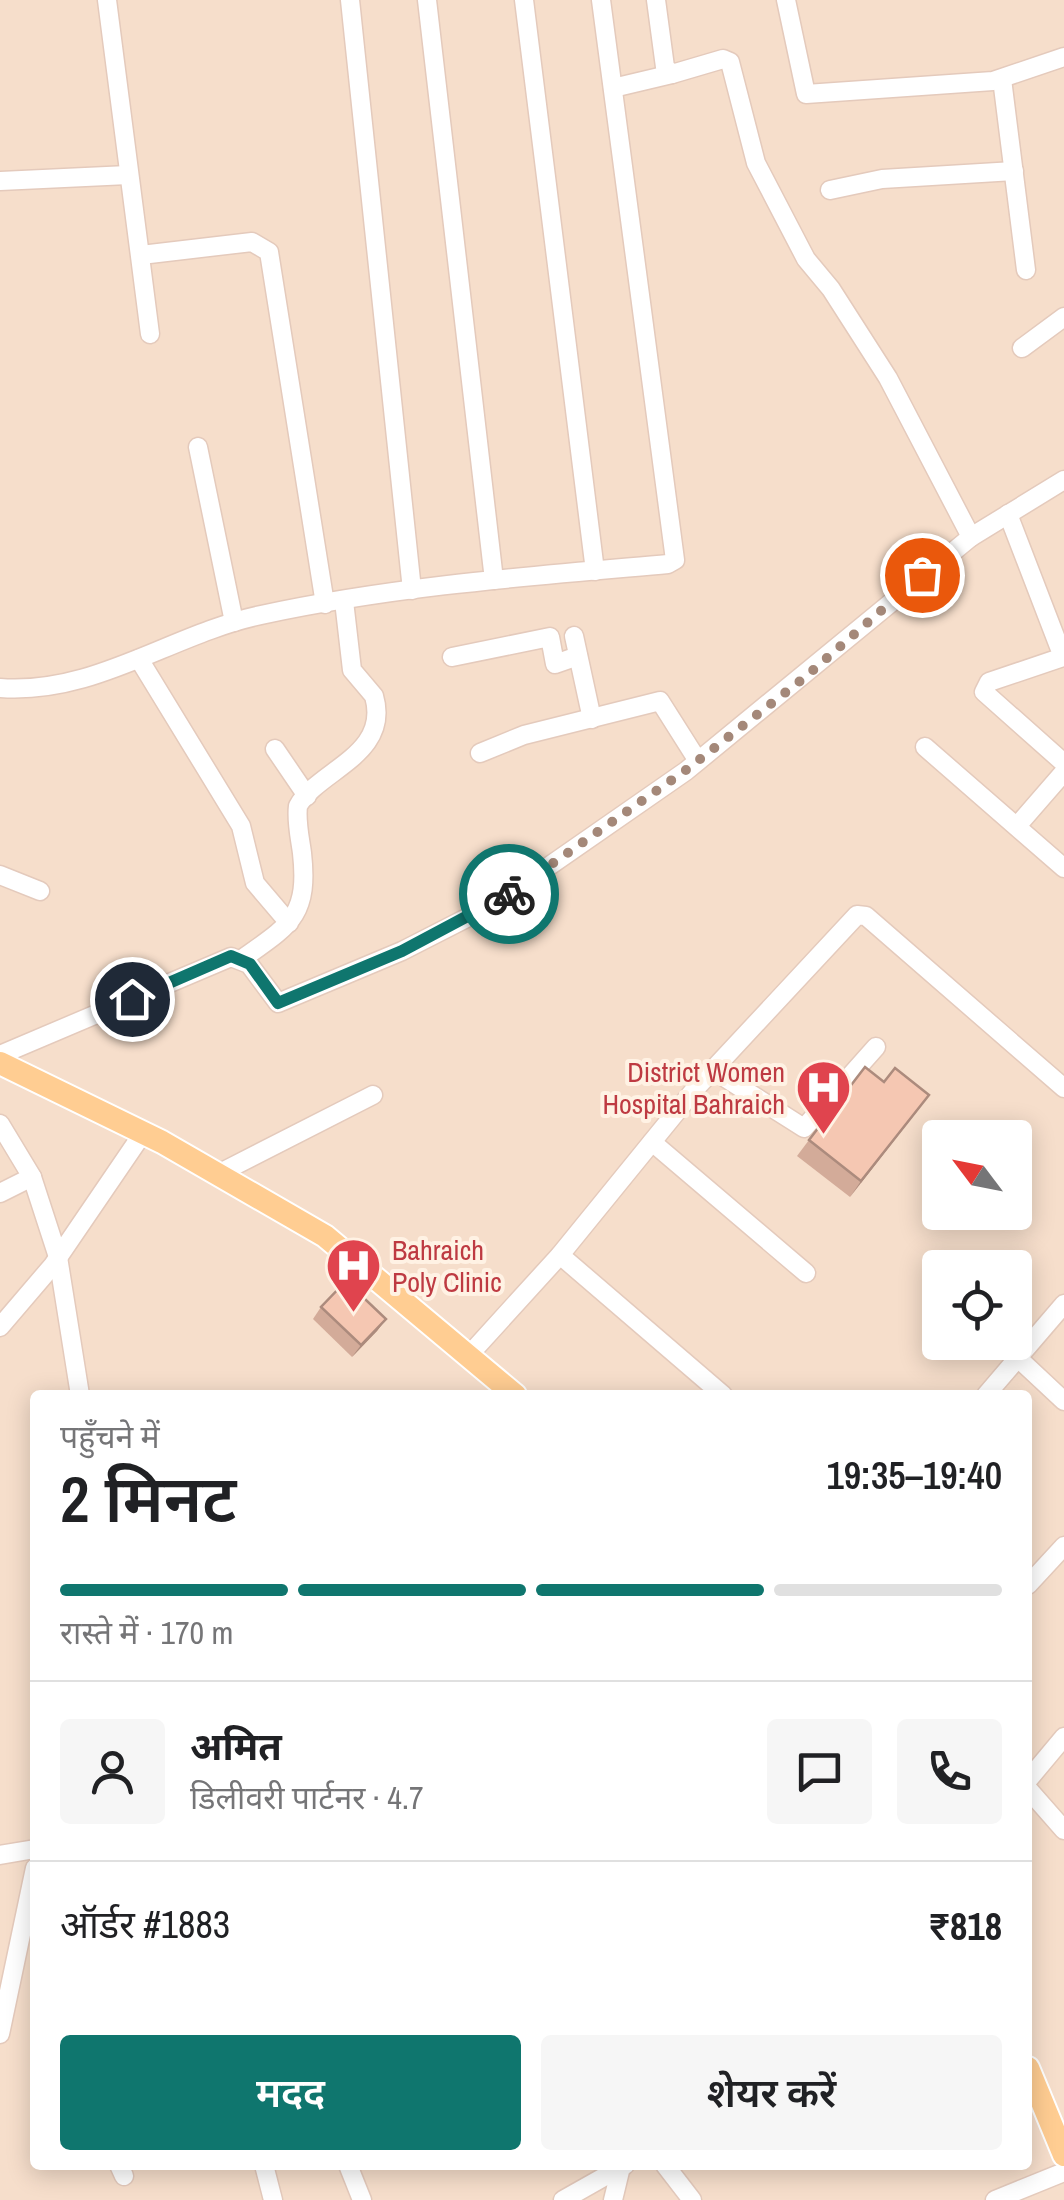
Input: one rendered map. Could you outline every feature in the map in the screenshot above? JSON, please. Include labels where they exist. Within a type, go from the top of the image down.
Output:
[{"type":"main road","points":[[0,1063],[143,1133],[325,1236],[510,1390]]},
{"type":"main road","points":[[1033,2097],[1064,2156]]},
{"type":"street","points":[[107,0],[150,334]]},
{"type":"street","points":[[350,0],[412,590]]},
{"type":"street","points":[[427,0],[494,580]]},
{"type":"street","points":[[524,0],[595,571]]},
{"type":"street","points":[[0,688],[96,678],[195,632],[334,602],[494,580],[668,564],[676,551],[601,0]]},
{"type":"street","points":[[656,0],[665,67],[672,74]]},
{"type":"street","points":[[786,0],[806,94],[1002,79],[1064,57]]},
{"type":"street","points":[[613,88],[728,60],[756,163],[806,259],[832,290],[888,378],[971,537]]},
{"type":"street","points":[[1002,79],[1026,270]]},
{"type":"street","points":[[830,190],[871,180],[1014,171]]},
{"type":"street","points":[[0,181],[128,175]]},
{"type":"street","points":[[141,255],[252,242],[269,252],[334,602],[352,670],[374,696],[376,715],[352,762],[306,796],[297,812],[304,899],[289,923],[242,958]]},
{"type":"street","points":[[1022,348],[1064,317]]},
{"type":"street","points":[[198,448],[234,622]]},
{"type":"street","points":[[0,1055],[231,956],[242,958],[278,1003],[402,951],[496,903],[698,760],[971,537],[1064,480]]},
{"type":"street","points":[[1008,514],[1063,657],[989,682],[984,692],[1064,763]]},
{"type":"street","points":[[574,636],[592,718]]},
{"type":"street","points":[[452,657],[550,637],[555,664],[578,656]]},
{"type":"street","points":[[138,659],[242,826],[255,883],[289,923]]},
{"type":"street","points":[[480,753],[524,735],[660,702],[698,760]]},
{"type":"street","points":[[925,747],[1064,868]]},
{"type":"street","points":[[275,749],[306,796]]},
{"type":"street","points":[[1018,826],[1064,772]]},
{"type":"street","points":[[0,874],[40,891]]},
{"type":"street","points":[[470,1354],[560,1255],[713,1070],[861,914],[1064,1088]]},
{"type":"street","points":[[713,1070],[804,1128],[876,1047]]},
{"type":"street","points":[[218,1174],[373,1095]]},
{"type":"street","points":[[0,1124],[32,1177],[58,1257],[79,1390]]},
{"type":"street","points":[[0,1327],[58,1257],[143,1133]]},
{"type":"street","points":[[652,1142],[806,1273]]},
{"type":"street","points":[[0,1193],[32,1177]]},
{"type":"street","points":[[560,1255],[717,1390]]},
{"type":"street","points":[[1032,1342],[1064,1304]]},
{"type":"street","points":[[990,1390],[1016,1360]]},
{"type":"street","points":[[1020,1360],[1064,1401]]},
{"type":"street","points":[[1032,1581],[1064,1546]]},
{"type":"street","points":[[1032,1775],[1064,1737]]},
{"type":"street","points":[[1032,1794],[1064,1830]]},
{"type":"street","points":[[0,1855],[30,1850]]},
{"type":"street","points":[[0,2034],[4,1984],[30,1887]]},
{"type":"street","points":[[265,2170],[274,2200]]},
{"type":"street","points":[[350,2170],[362,2200]]},
{"type":"street","points":[[563,2200],[616,2170]]},
{"type":"street","points":[[614,2200],[622,2170]]},
{"type":"street","points":[[669,2170],[692,2200]]},
{"type":"street","points":[[995,2200],[1064,2172]]},
{"type":"shaded area","points":[[0,0],[1064,0],[1064,2200],[0,2200]]},
{"type":"building","points":[[865,1067],[884,1082],[895,1068],[929,1095],[861,1181],[809,1140]]},
{"type":"building","points":[[346,1281],[386,1319],[361,1345],[321,1307]]},
{"type":"way so far","points":[[509,894],[686,770],[804,678],[922,575]]},
{"type":"place","name":"District Women Hospital Bahraich","points":[[824,1137]]},
{"type":"place","name":"Bahraich Poly Clinic","points":[[353,1315]]},
{"type":"route","points":[[132,999],[231,956],[250,964],[273,1002],[278,1003],[402,951],[509,894]]}]
